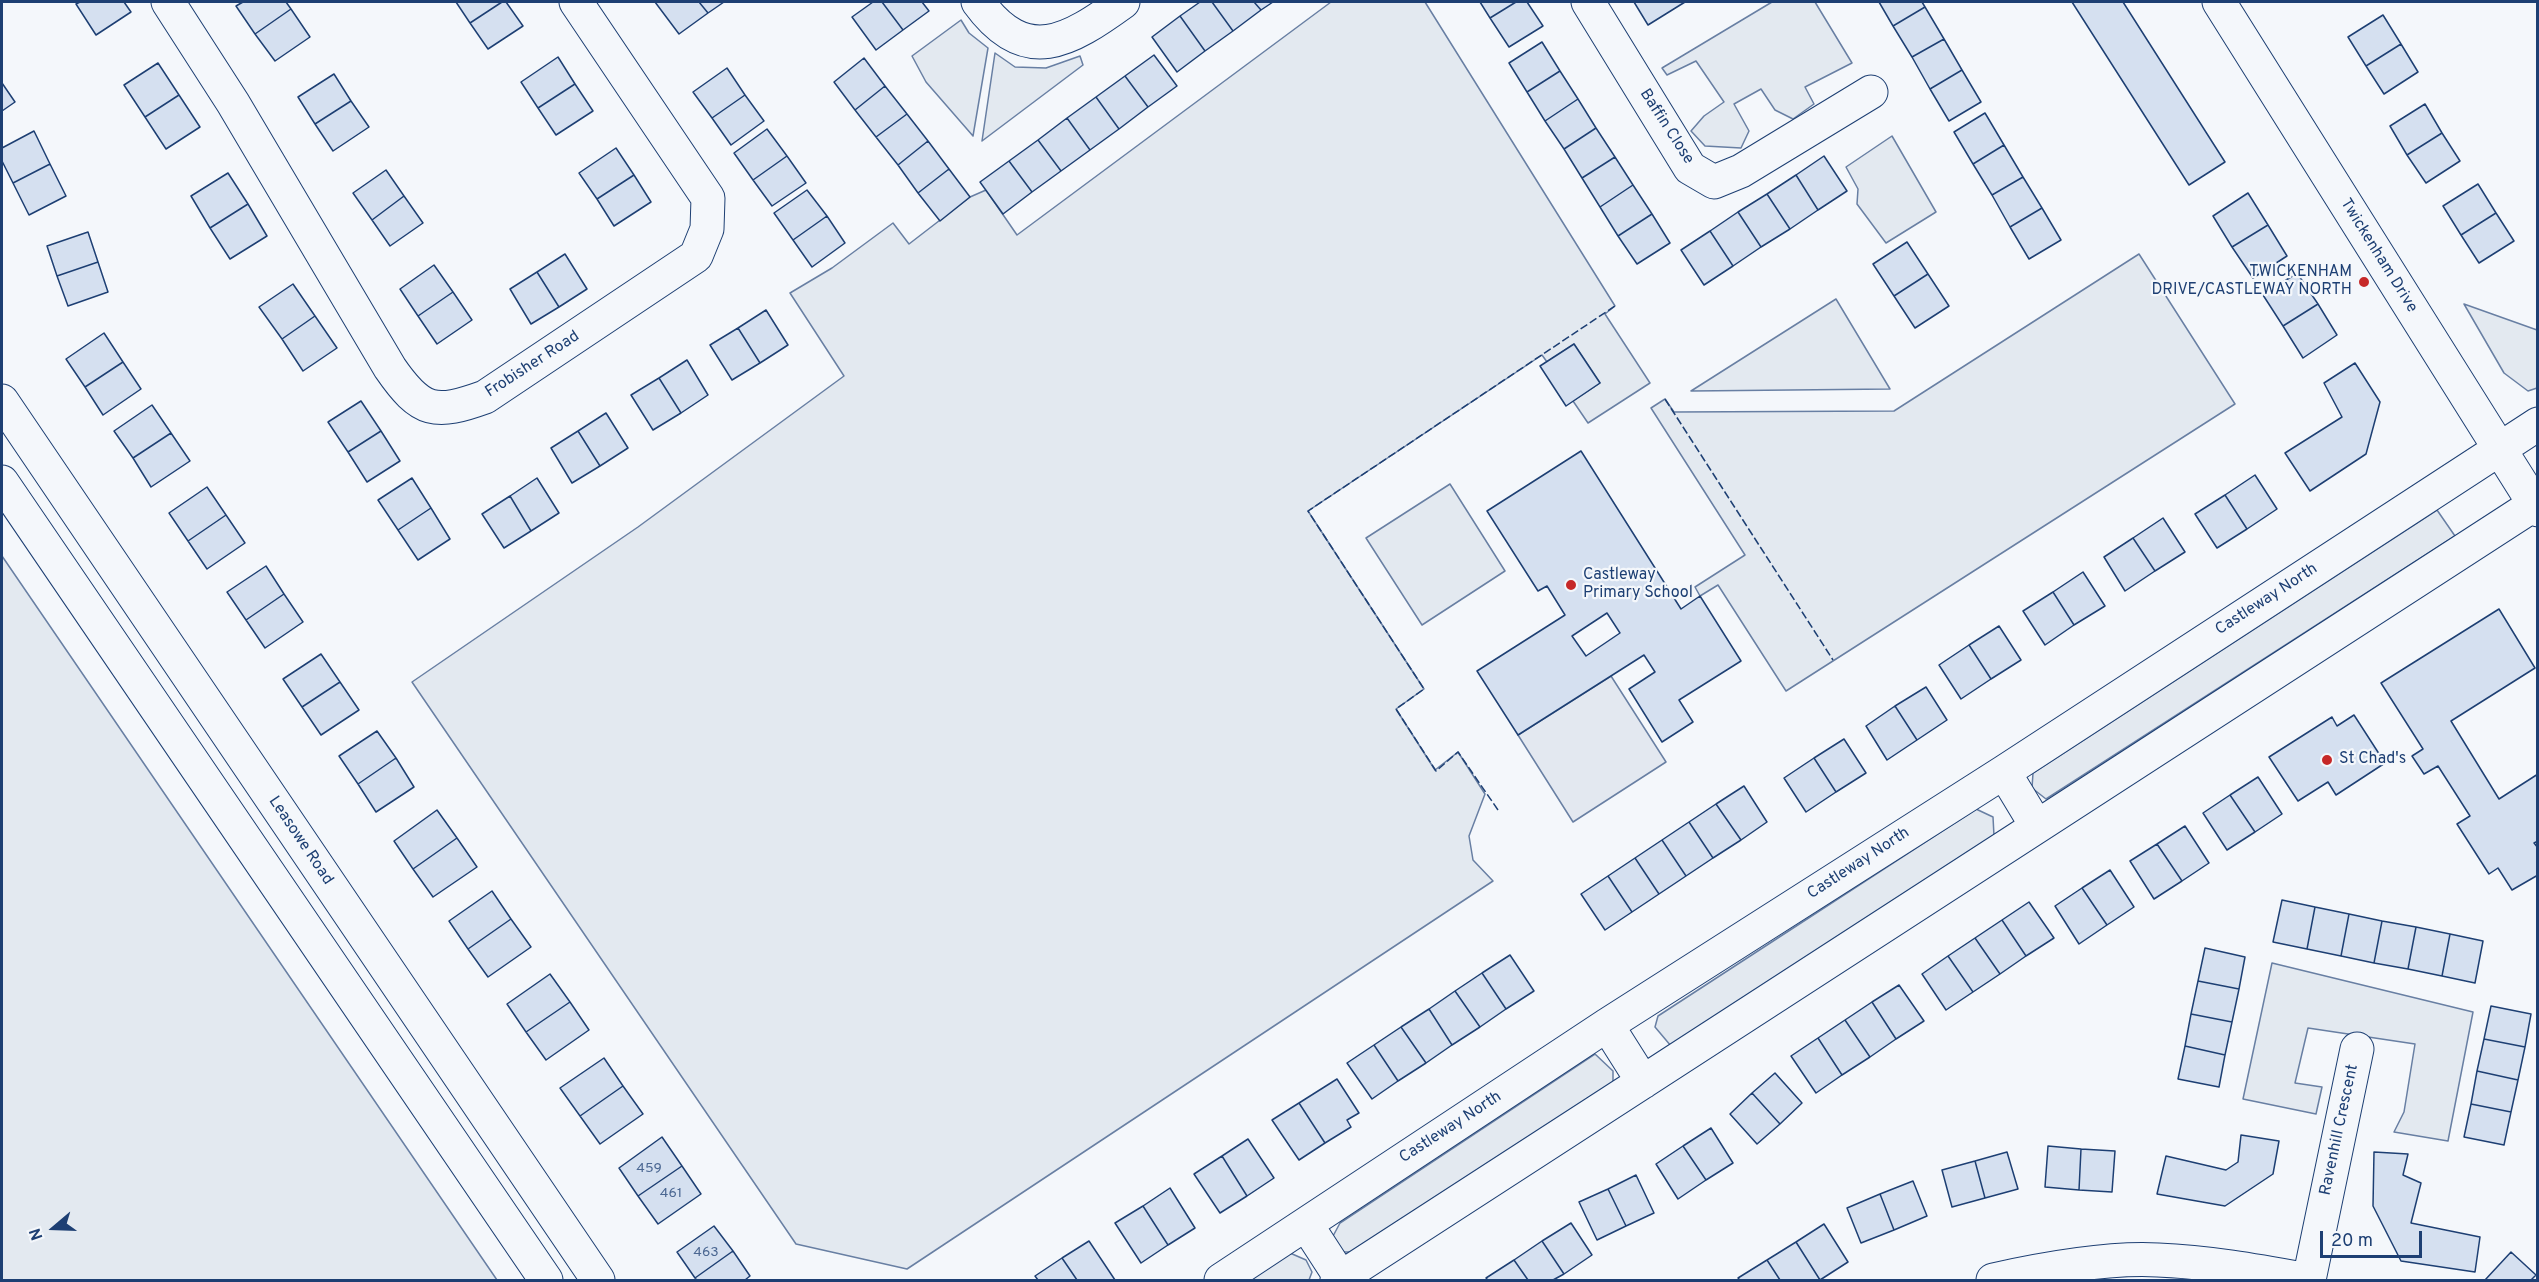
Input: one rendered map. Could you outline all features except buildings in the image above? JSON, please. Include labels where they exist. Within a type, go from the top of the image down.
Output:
[{"type":"street","name":"Frobisher Road","points":[[168,2],[233,103],[390,368],[406,392],[431,409],[459,407],[485,397],[696,256],[707,229],[708,198],[576,2]]},
{"type":"street","points":[[978,2],[1000,28],[1019,41],[1028,41],[1056,40],[1086,29],[1123,2]]},
{"type":"street","name":"Baffin Close","points":[[1588,2],[1690,168],[1714,182],[1741,171],[1872,92]]},
{"type":"street","name":"Twickenham Drive","points":[[2219,2],[2498,449],[2536,505]]},
{"type":"street","name":"Leasowe Road","points":[[2,401],[598,1281]]},
{"type":"street","name":"Castleway North","points":[[1221,1281],[1607,1025],[2004,772],[2538,424]]},
{"type":"street","points":[[2,482],[546,1281]]},
{"type":"street","points":[[1306,1224],[1339,1279],[2036,825],[2536,505]]},
{"type":"street","points":[[2004,772],[2036,825]]},
{"type":"street","points":[[1607,1025],[1643,1082]]},
{"type":"street","name":"Ravenhill Crescent","points":[[2309,1281],[2357,1049]]},
{"type":"street","points":[[1993,1281],[2049,1268],[2155,1259],[2231,1265],[2309,1281]]},
{"type":"shaded area","points":[[1331,2],[1425,2],[1615,306],[1605,314],[1650,383],[1588,423],[1573,401],[1600,383],[1574,344],[1547,362],[1542,355],[1308,511],[1424,689],[1396,709],[1435,770],[1458,752],[1485,794],[1469,836],[1473,860],[1493,881],[907,1269],[796,1244],[412,682],[638,527],[844,376],[790,293],[832,268],[893,223],[909,244],[970,197],[986,190],[1017,235]]},
{"type":"shaded area","points":[[1772,2],[1815,2],[1852,63],[1805,87],[1814,104],[1793,119],[1775,110],[1761,89],[1734,104],[1749,131],[1741,148],[1705,146],[1691,131],[1704,116],[1724,102],[1696,61],[1667,75],[1662,68]]},
{"type":"shaded area","points":[[961,20],[969,33],[988,48],[973,136],[926,82],[912,56]]},
{"type":"shaded area","points":[[995,53],[1015,67],[1046,68],[1080,56],[1083,65],[982,141]]},
{"type":"shaded area","points":[[1892,136],[1936,212],[1886,243],[1857,204],[1858,189],[1846,167]]},
{"type":"shaded area","points":[[2139,254],[2235,404],[1786,691],[1718,585],[1700,596],[1695,587],[1745,555],[1651,408],[1665,399],[1674,412],[1894,411]]},
{"type":"shaded area","points":[[1836,299],[1890,389],[1691,391]]},
{"type":"shaded area","points":[[2464,304],[2537,330],[2537,388],[2528,391],[2504,373]]},
{"type":"shaded area","points":[[1450,484],[1505,571],[1422,625],[1366,538]]},
{"type":"shaded area","points":[[2437,510],[2455,536],[2046,799],[2032,788],[2033,773]]},
{"type":"shaded area","points":[[2,556],[497,1280],[2,1280]]},
{"type":"shaded area","points":[[1611,676],[1666,762],[1573,822],[1518,735]]},
{"type":"shaded area","points":[[1976,809],[1993,817],[1994,836],[1671,1046],[1655,1027],[1658,1016]]},
{"type":"shaded area","points":[[2272,963],[2473,1012],[2448,1141],[2394,1132],[2404,1112],[2415,1044],[2308,1028],[2295,1083],[2322,1087],[2316,1114],[2243,1099]]},
{"type":"shaded area","points":[[1595,1054],[1613,1071],[1613,1083],[1355,1252],[1339,1252],[1332,1238],[1340,1223]]},
{"type":"shaded area","points":[[1290,1253],[1306,1260],[1312,1272],[1309,1280],[1248,1280]]},
{"type":"fence","points":[[1498,810],[1458,752],[1436,771],[1396,709],[1424,689],[1308,511],[1615,306]]},
{"type":"fence","points":[[1665,399],[1833,660]]},
{"type":"place","name":"TWICKENHAM DRIVE/CASTLEWAY NORTH","points":[[2364,282]]},
{"type":"place","name":"Castleway Primary School","points":[[1571,585]]},
{"type":"place","name":"St Chad's","points":[[2327,760]]}]
